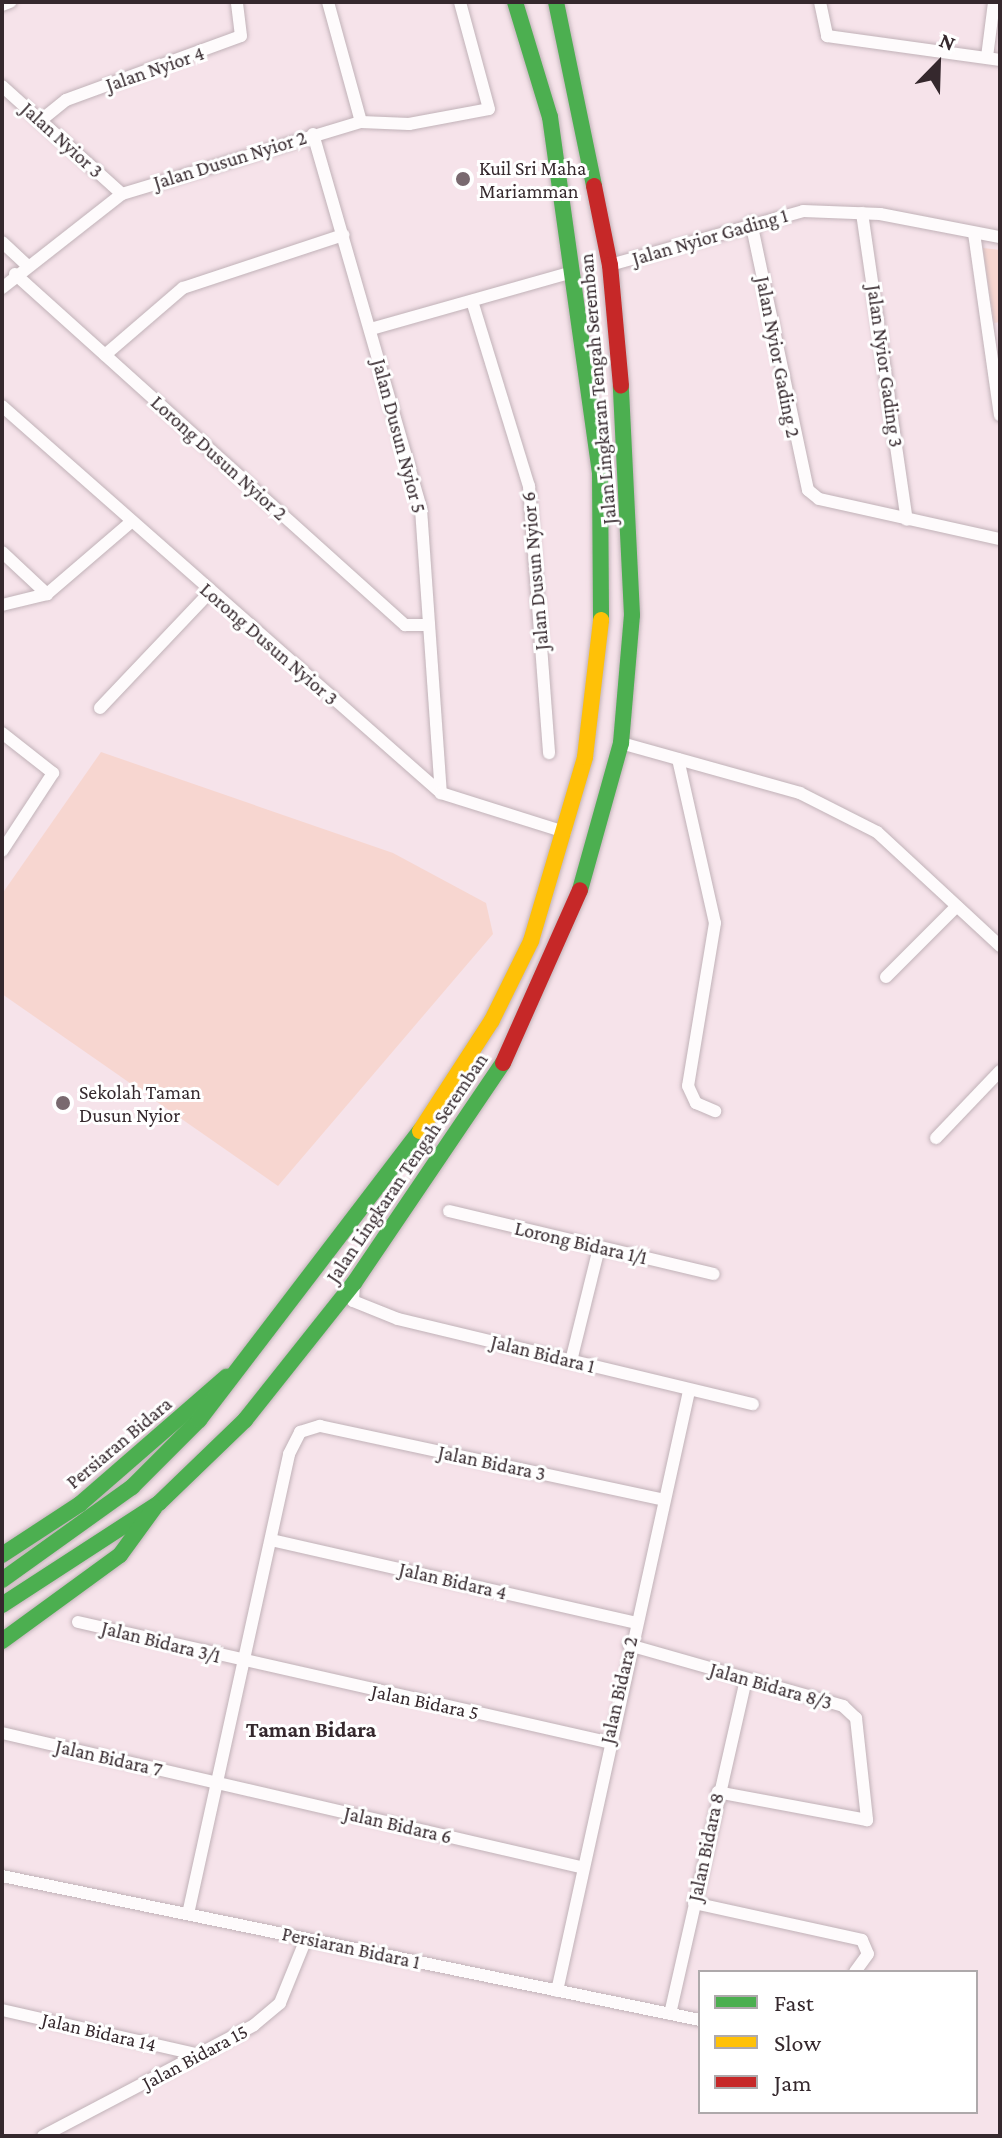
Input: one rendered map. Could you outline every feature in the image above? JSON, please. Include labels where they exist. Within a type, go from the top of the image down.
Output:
[{"type":"main road","name":"Jalan Lingkaran Tengah Seremban","points":[[2,1580],[132,1487],[255,1351],[432,1116],[492,1020],[531,941],[585,757],[601,630],[600,471],[550,117],[515,2]]},
{"type":"main road","name":"Jalan Lingkaran Tengah Seremban","points":[[2,1605],[159,1503],[245,1420],[354,1283],[501,1068],[574,912],[621,743],[632,615],[629,482],[610,265],[556,2]]},
{"type":"main road","name":"Persiaran Bidara","points":[[2,1555],[80,1504],[255,1351]]},
{"type":"main road","points":[[2,1641],[120,1555],[159,1503]]},
{"type":"street","points":[[2,5],[10,2]]},
{"type":"street","name":"Jalan Nyior 4","points":[[40,121],[66,100],[241,36],[237,2]]},
{"type":"street","points":[[328,2],[361,122]]},
{"type":"street","name":"Jalan Dusun Nyior 2","points":[[2,288],[15,274],[122,194],[361,122],[409,124],[489,109],[460,2]]},
{"type":"street","points":[[820,2],[827,36],[993,59],[994,2]]},
{"type":"street","name":"Jalan Nyior 3","points":[[2,86],[122,194]]},
{"type":"street","name":"Jalan Dusun Nyior 5","points":[[313,134],[421,509],[441,793]]},
{"type":"street","name":"Jalan Nyior Gading 1","points":[[610,265],[751,222],[803,211],[862,213],[1000,237]]},
{"type":"street","name":"Jalan Nyior Gading 3","points":[[862,213],[907,520]]},
{"type":"street","name":"Jalan Nyior Gading 2","points":[[751,222],[808,490],[819,499],[907,520]]},
{"type":"street","points":[[974,233],[1000,415]]},
{"type":"street","points":[[105,355],[183,288],[343,235]]},
{"type":"street","points":[[2,242],[27,265]]},
{"type":"street","points":[[371,329],[572,272]]},
{"type":"street","name":"Lorong Dusun Nyior 2","points":[[15,274],[405,625],[429,625]]},
{"type":"street","name":"Jalan Dusun Nyior 6","points":[[472,301],[529,486],[549,753]]},
{"type":"street","name":"Lorong Dusun Nyior 3","points":[[2,406],[441,793],[565,832]]},
{"type":"street","points":[[907,520],[1000,539]]},
{"type":"street","points":[[2,605],[47,594],[131,522]]},
{"type":"street","points":[[2,552],[47,594]]},
{"type":"street","points":[[100,708],[210,592]]},
{"type":"street","points":[[2,733],[53,773],[2,851]]},
{"type":"street","points":[[621,743],[800,793],[877,832],[1000,946]]},
{"type":"street","points":[[678,759],[715,923],[688,1086],[696,1103],[715,1111]]},
{"type":"street","points":[[886,977],[957,906]]},
{"type":"street","points":[[936,1138],[1000,1071]]},
{"type":"street","name":"Lorong Bidara 1/1","points":[[449,1211],[714,1274]]},
{"type":"street","points":[[571,1361],[599,1248]]},
{"type":"street","name":"Jalan Bidara 1","points":[[354,1283],[353,1301],[372,1310],[689,1391],[753,1404]]},
{"type":"street","name":"Jalan Bidara 2","points":[[557,1991],[607,1742],[689,1391]]},
{"type":"street","name":"Jalan Bidara 3","points":[[271,1540],[294,1442],[300,1432],[320,1426],[664,1500]]},
{"type":"street","points":[[188,1914],[271,1540]]},
{"type":"street","name":"Jalan Bidara 4","points":[[271,1540],[635,1623]]},
{"type":"street","name":"Jalan Bidara 3/1","points":[[78,1622],[244,1662]]},
{"type":"street","name":"Jalan Bidara 8/3","points":[[629,1645],[851,1711],[867,1820],[718,1792]]},
{"type":"street","name":"Jalan Bidara 5","points":[[244,1662],[607,1742]]},
{"type":"street","name":"Jalan Bidara 8","points":[[670,2014],[718,1792],[746,1680]]},
{"type":"street","name":"Jalan Bidara 7","points":[[2,1733],[216,1783]]},
{"type":"street","name":"Jalan Bidara 6","points":[[216,1783],[580,1867]]},
{"type":"street","name":"Persiaran Bidara 1","points":[[2,1876],[698,2020]]},
{"type":"street","points":[[694,1903],[862,1940],[868,1954],[856,1970]]},
{"type":"street","name":"Jalan Bidara 15","points":[[43,2136],[254,2025],[280,2003],[306,1939]]},
{"type":"street","name":"Jalan Bidara 14","points":[[2,2010],[196,2054]]},
{"type":"shaded area","points":[[983,248],[1000,250],[1000,322],[994,323]]},
{"type":"shaded area","points":[[101,752],[393,853],[486,903],[493,934],[278,1186],[2,994],[2,894]]},
{"type":"traffic: fast","points":[[515,2],[550,117],[600,471],[601,620]]},
{"type":"traffic: fast","points":[[556,2],[594,186]]},
{"type":"traffic: fast","points":[[580,890],[621,743],[632,615],[621,386]]},
{"type":"traffic: fast","points":[[2,1605],[159,1503],[245,1420],[354,1283],[503,1063]]},
{"type":"traffic: fast","points":[[2,1580],[132,1487],[199,1420],[420,1131]]},
{"type":"traffic: fast","points":[[2,1555],[80,1504],[226,1377]]},
{"type":"traffic: fast","points":[[2,1641],[120,1555],[155,1507]]},
{"type":"traffic: slow","points":[[420,1131],[492,1020],[531,941],[585,757],[601,620]]},
{"type":"traffic: jam","points":[[594,186],[610,265],[621,386]]},
{"type":"traffic: jam","points":[[503,1063],[580,890]]},
{"type":"place","name":"Kuil Sri Maha Mariamman","points":[[463,179]]},
{"type":"place","name":"Sekolah Taman Dusun Nyior","points":[[63,1103]]},
{"type":"district","name":"Taman Bidara","points":[[311,1730]]}]
